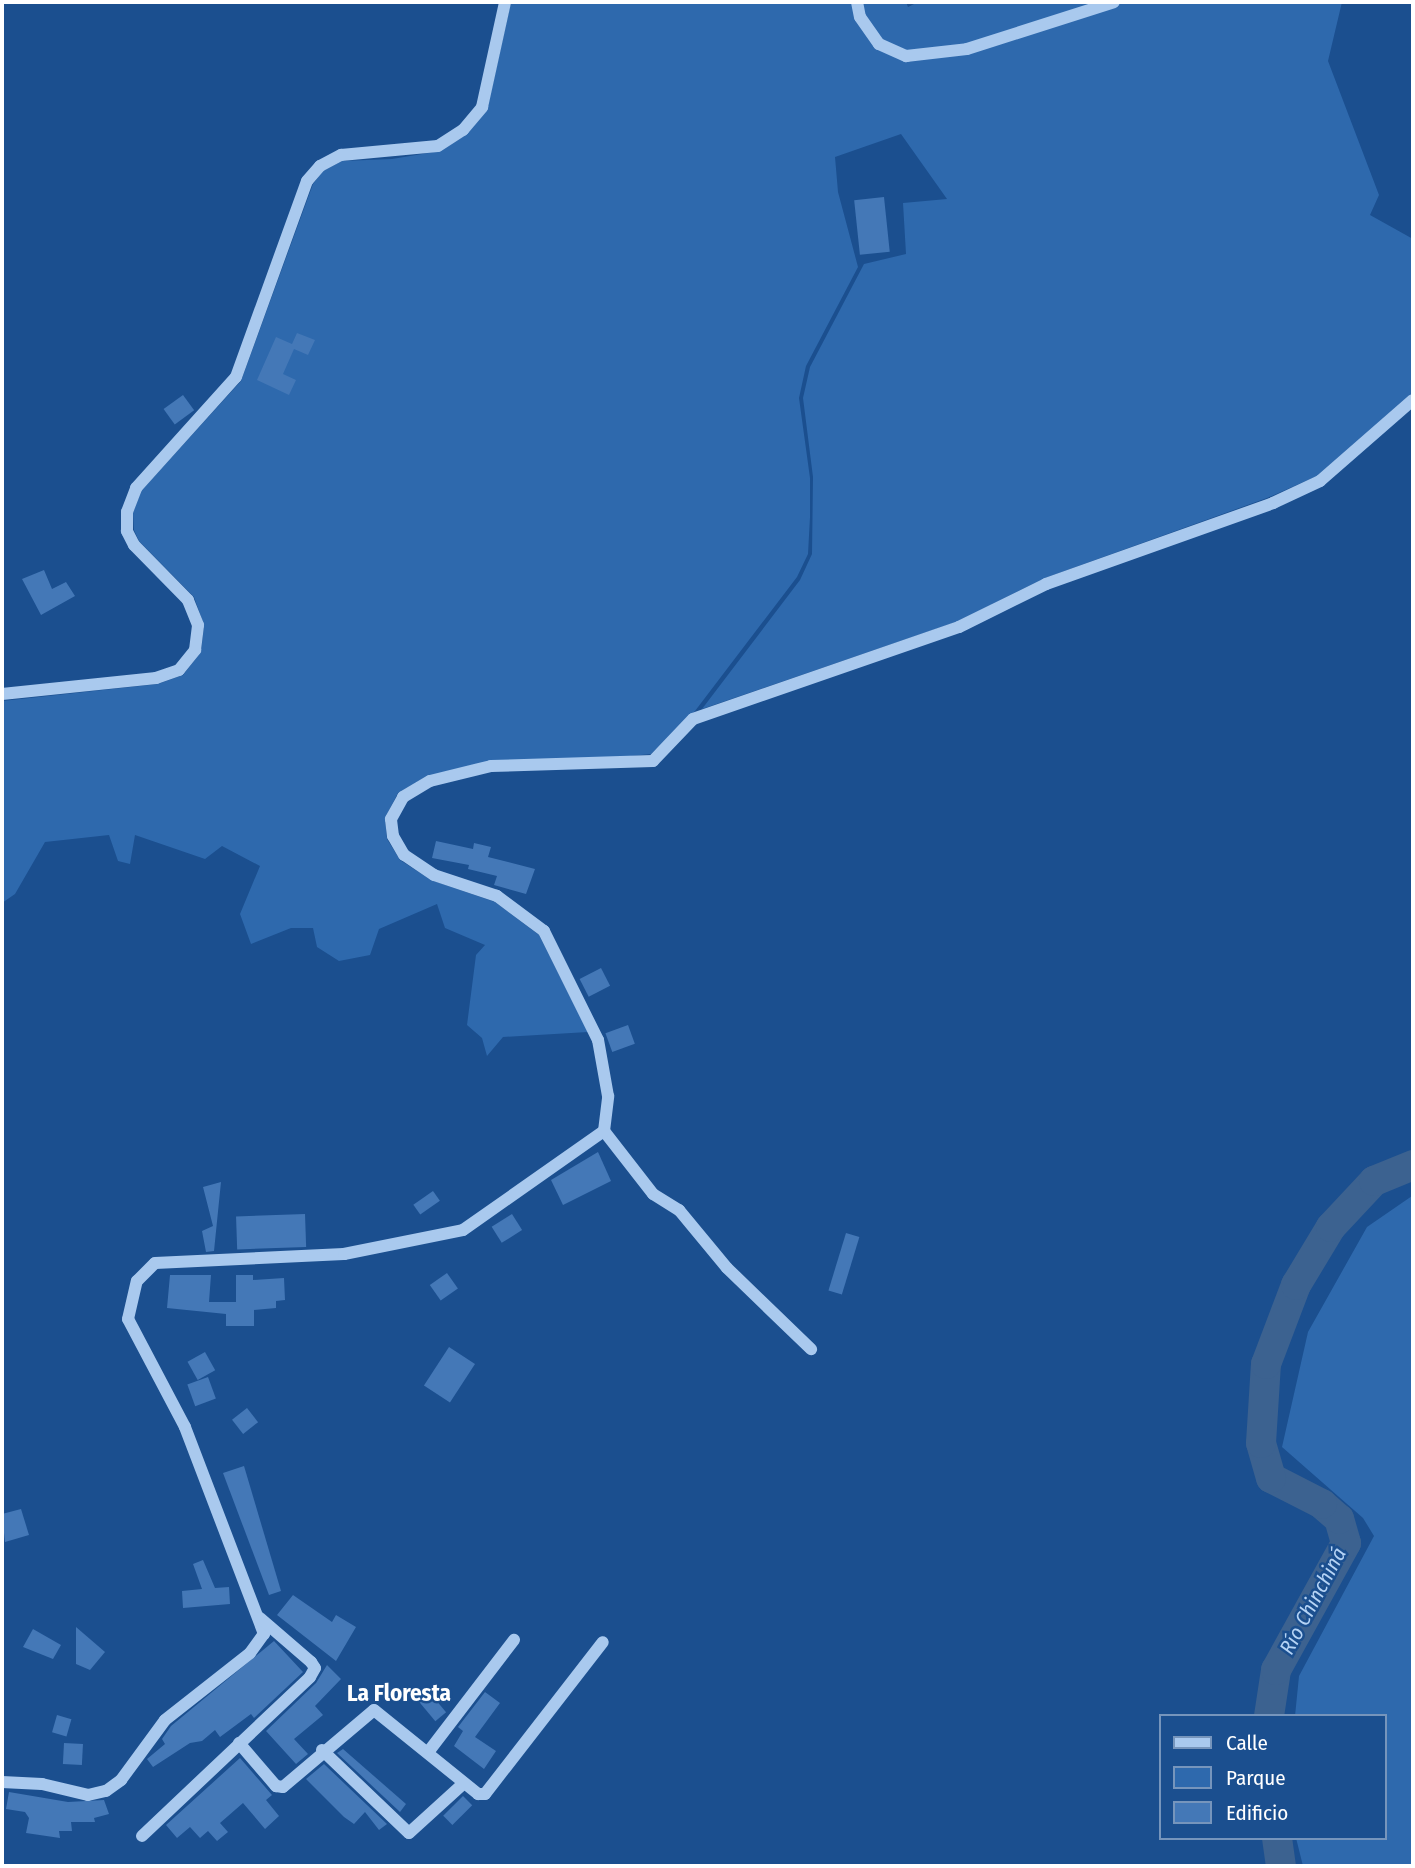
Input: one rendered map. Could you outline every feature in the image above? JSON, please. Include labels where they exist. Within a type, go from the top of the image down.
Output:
[{"type":"street","points":[[2,694],[156,678],[179,670],[195,650],[198,625],[188,600],[134,545],[127,531],[127,512],[136,488],[236,377],[307,181],[320,166],[341,155],[438,146],[463,130],[482,107],[505,2]]},
{"type":"street","points":[[857,2],[860,17],[879,44],[906,56],[967,49],[1114,2]]},
{"type":"street","points":[[811,1349],[727,1268],[679,1210],[653,1194],[604,1131],[608,1096],[598,1040],[544,931],[497,896],[434,875],[404,855],[393,836],[391,819],[403,797],[430,781],[491,766],[653,761],[693,719],[959,627],[1046,584],[1273,503],[1320,481],[1413,400]]},
{"type":"street","points":[[2,1782],[42,1784],[88,1796],[106,1791],[121,1780],[165,1720],[250,1653],[264,1634],[185,1427],[128,1319],[137,1281],[155,1264],[344,1254],[463,1230],[604,1131]]},
{"type":"street","points":[[142,1836],[314,1668],[260,1618]]},
{"type":"street","points":[[429,1751],[514,1640]]},
{"type":"street","points":[[239,1743],[276,1786],[291,1783],[322,1749],[374,1710],[429,1751],[478,1794],[491,1790],[603,1642]]},
{"type":"street","points":[[322,1749],[409,1833],[464,1783]]},
{"type":"green space","points":[[511,2],[906,2],[908,7],[918,2],[1342,2],[1328,61],[1379,195],[1370,215],[1413,239],[1413,392],[1317,476],[1267,498],[1045,578],[956,622],[702,709],[800,580],[812,554],[813,477],[803,398],[810,367],[864,264],[906,254],[903,203],[947,199],[901,134],[835,157],[838,192],[858,267],[806,366],[799,398],[810,478],[810,517],[808,554],[797,577],[695,711],[651,754],[427,776],[398,793],[385,818],[387,839],[400,860],[431,880],[495,902],[539,935],[588,1032],[503,1037],[487,1056],[482,1038],[467,1025],[476,955],[485,945],[445,928],[437,904],[379,929],[370,955],[339,961],[317,947],[313,928],[291,928],[251,944],[240,914],[260,866],[222,846],[205,859],[135,835],[130,864],[118,861],[109,835],[45,842],[15,894],[2,903],[2,701],[158,684],[183,675],[201,652],[204,625],[194,597],[139,541],[134,530],[133,513],[141,491],[241,381],[313,184],[323,171],[342,161],[392,159],[440,151],[466,135],[487,110]]},
{"type":"green space","points":[[1412,1196],[1413,1866],[1303,1866],[1296,1840],[1387,1840],[1387,1714],[1295,1714],[1299,1676],[1374,1536],[1363,1518],[1282,1447],[1308,1332],[1367,1227]]},
{"type":"building","points":[[884,197],[890,252],[860,255],[854,200]]},
{"type":"building","points":[[297,333],[315,340],[308,355],[294,349],[283,374],[296,380],[289,395],[257,380],[276,337],[292,344]]},
{"type":"building","points":[[183,395],[194,410],[175,424],[164,409]]},
{"type":"building","points":[[44,570],[52,589],[66,582],[75,596],[41,615],[22,579]]},
{"type":"building","points":[[436,841],[473,849],[474,843],[491,847],[488,857],[535,869],[526,894],[494,885],[497,876],[468,869],[469,865],[432,858]]},
{"type":"building","points":[[601,968],[610,986],[589,997],[580,979]]},
{"type":"building","points":[[628,1025],[635,1044],[612,1052],[605,1033]]},
{"type":"building","points":[[598,1152],[611,1181],[563,1205],[551,1180]]},
{"type":"building","points":[[221,1182],[214,1251],[206,1252],[202,1231],[213,1226],[203,1187]]},
{"type":"building","points":[[433,1191],[440,1201],[420,1215],[413,1205]]},
{"type":"building","points":[[305,1214],[306,1247],[237,1249],[236,1216]]},
{"type":"building","points":[[512,1214],[522,1230],[502,1243],[492,1227]]},
{"type":"building","points":[[846,1233],[859,1237],[842,1294],[828,1290]]},
{"type":"building","points":[[447,1273],[458,1289],[441,1301],[430,1285]]},
{"type":"building","points":[[170,1275],[211,1275],[209,1302],[236,1302],[236,1275],[253,1275],[253,1280],[284,1278],[285,1300],[276,1301],[276,1308],[254,1310],[254,1326],[226,1326],[226,1314],[167,1308]]},
{"type":"building","points":[[449,1347],[475,1364],[450,1402],[424,1386]]},
{"type":"building","points":[[205,1352],[215,1370],[198,1380],[188,1362]]},
{"type":"building","points":[[208,1377],[216,1399],[195,1406],[187,1385]]},
{"type":"building","points":[[247,1408],[258,1422],[243,1434],[232,1420]]},
{"type":"building","points":[[244,1466],[281,1591],[269,1595],[223,1473]]},
{"type":"building","points":[[21,1509],[29,1535],[5,1542],[2,1514]]},
{"type":"building","points":[[203,1560],[215,1588],[229,1587],[230,1604],[183,1608],[182,1591],[202,1589],[193,1564]]},
{"type":"building","points":[[293,1595],[332,1622],[336,1615],[356,1627],[336,1661],[277,1615]]},
{"type":"building","points":[[76,1627],[105,1652],[90,1670],[76,1664]]},
{"type":"building","points":[[33,1629],[61,1645],[53,1659],[23,1647]]},
{"type":"building","points":[[274,1641],[303,1672],[254,1718],[251,1714],[220,1737],[215,1730],[202,1741],[190,1743],[153,1767],[147,1759],[165,1744],[162,1739],[171,1726]]},
{"type":"building","points":[[327,1665],[341,1679],[315,1706],[323,1715],[294,1739],[308,1754],[296,1764],[266,1731],[316,1683]]},
{"type":"building","points":[[485,1692],[500,1703],[475,1737],[496,1751],[484,1769],[454,1746],[463,1731],[458,1727]]},
{"type":"building","points":[[430,1693],[446,1712],[435,1721],[419,1702]]},
{"type":"building","points":[[57,1715],[71,1719],[66,1736],[52,1732]]},
{"type":"building","points":[[64,1743],[83,1744],[82,1765],[63,1764]]},
{"type":"building","points":[[343,1749],[406,1804],[400,1812],[337,1753]]},
{"type":"building","points":[[240,1758],[272,1795],[266,1800],[279,1816],[265,1829],[243,1803],[220,1823],[228,1832],[217,1841],[208,1831],[200,1838],[190,1827],[177,1838],[166,1825]]},
{"type":"building","points":[[324,1764],[387,1824],[379,1830],[365,1812],[354,1824],[344,1817],[306,1779]]},
{"type":"building","points":[[9,1792],[68,1802],[104,1800],[109,1814],[94,1818],[95,1822],[71,1822],[72,1831],[59,1831],[60,1838],[26,1833],[29,1818],[25,1812],[6,1809]]},
{"type":"building","points":[[463,1796],[472,1805],[452,1825],[443,1816]]},
{"type":"waterway","name":"Río Chinchiná","points":[[1269,1714],[1276,1670],[1346,1543],[1339,1519],[1322,1504],[1271,1478],[1261,1443],[1266,1364],[1296,1285],[1331,1227],[1374,1181],[1413,1165]]},
{"type":"waterway","name":"Río Chinchiná","points":[[1277,1840],[1281,1866]]},
{"type":"district","name":"La Floresta","points":[[399,1693]]}]
